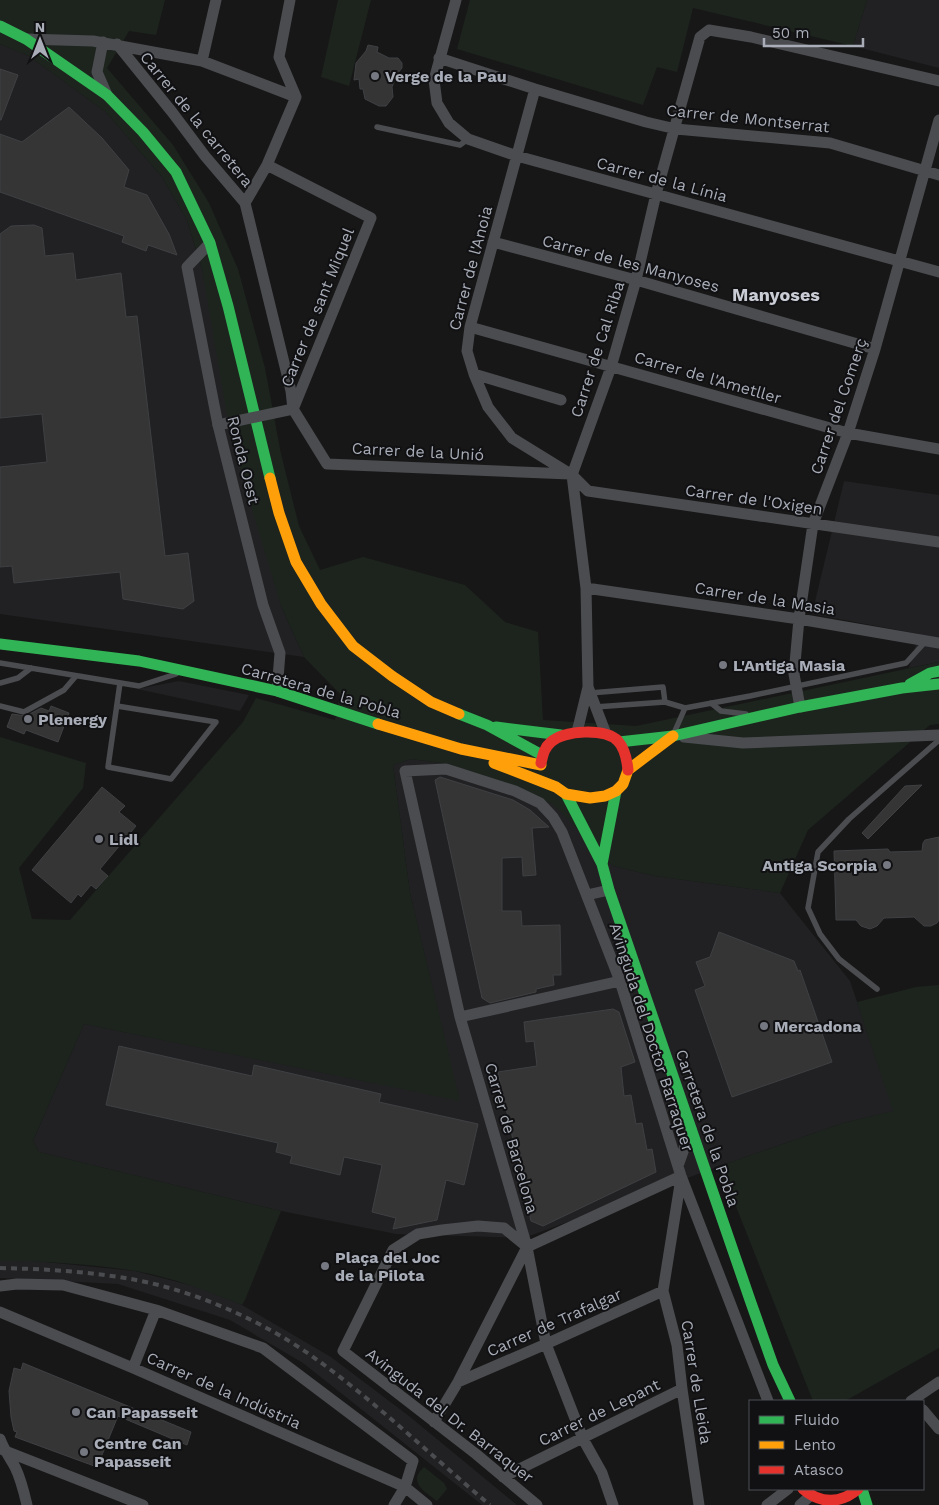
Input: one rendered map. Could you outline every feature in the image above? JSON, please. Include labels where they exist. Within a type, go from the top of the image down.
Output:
[{"type":"street","points":[[202,61],[216,0]]},
{"type":"street","points":[[244,203],[267,165],[296,97],[279,57],[290,0]]},
{"type":"street","name":"Carrer de la Línia","points":[[456,0],[434,80],[437,103],[449,123],[468,139],[517,156],[939,272]]},
{"type":"street","points":[[2,26],[26,39],[107,95],[143,132],[176,172],[210,243],[228,306],[279,513],[296,562],[321,604],[353,646],[392,676],[431,702],[487,725],[542,760]]},
{"type":"street","name":"Carrer de Cal Riba","points":[[577,732],[589,690],[586,588],[572,474],[611,366],[636,280],[656,194],[676,129],[700,37],[709,30],[751,37],[939,81]]},
{"type":"street","points":[[26,39],[103,42],[202,61],[296,97]]},
{"type":"street","points":[[103,42],[97,72],[107,95]]},
{"type":"street","name":"Carrer de la carretera","points":[[117,44],[244,203],[291,391]]},
{"type":"street","name":"Carrer de Montserrat","points":[[439,58],[535,89],[676,129],[830,142],[939,175]]},
{"type":"street","name":"Carrer de l'Anoia","points":[[535,89],[470,326],[467,351],[474,374],[488,407],[512,438],[572,474]]},
{"type":"street","name":"Carrer del Comerç","points":[[800,707],[794,674],[799,619],[813,524],[848,433],[875,349],[939,120]]},
{"type":"street","name":"Carrer de sant Miquel","points":[[267,165],[371,218],[293,408]]},
{"type":"street","name":"Carrer de les Manyoses","points":[[493,242],[636,280],[875,349]]},
{"type":"street","name":"Ronda Oest","points":[[210,243],[187,267],[218,425],[263,605],[280,653],[277,691]]},
{"type":"street","name":"Carrer de l'Ametller","points":[[470,326],[848,433],[939,449]]},
{"type":"street","points":[[474,374],[561,400]]},
{"type":"street","name":"Carrer de la Unió","points":[[291,391],[293,408],[327,464],[572,474]]},
{"type":"street","points":[[218,425],[293,408]]},
{"type":"street","name":"Carrer de l'Oxigen","points":[[572,474],[588,491],[939,542]]},
{"type":"street","name":"Carrer de la Masia","points":[[586,588],[799,619],[939,643]]},
{"type":"street","name":"Carretera de la Pobla","points":[[0,644],[138,661],[185,671],[277,691],[461,749],[542,760]]},
{"type":"street","points":[[902,688],[930,673],[939,671]]},
{"type":"street","points":[[619,742],[672,736],[800,707],[902,688],[939,684]]},
{"type":"street","name":"Carrer de Cal Riba","points":[[589,690],[606,734]]},
{"type":"street","points":[[461,749],[561,791],[590,798],[605,796],[616,791],[623,784],[628,770],[626,754],[619,742],[606,734],[577,732],[561,735],[487,725]]},
{"type":"street","points":[[561,735],[550,743],[542,760],[546,776],[561,791]]},
{"type":"street","points":[[628,770],[672,736],[743,743],[939,735]]},
{"type":"street","name":"Avinguda del Doctor Barraquer","points":[[405,771],[446,769],[515,791],[540,803],[553,817],[562,832],[620,981],[680,1171],[768,1400]]},
{"type":"street","name":"Carrer de Barcelona","points":[[405,771],[460,1017],[527,1247],[546,1344],[583,1439],[602,1473],[613,1505]]},
{"type":"street","name":"Carretera de la Pobla","points":[[561,791],[602,864],[609,890],[756,1318],[773,1365],[790,1400]]},
{"type":"street","name":"Carretera de la Pobla","points":[[602,864],[616,791]]},
{"type":"street","points":[[587,895],[609,890]]},
{"type":"street","points":[[460,1017],[620,981]]},
{"type":"street","name":"Avinguda del Doctor Barraquer","points":[[680,1171],[691,1129]]},
{"type":"street","points":[[434,1422],[458,1382],[527,1247],[680,1171]]},
{"type":"street","name":"Carrer de Lleida","points":[[680,1171],[663,1291],[677,1345],[699,1505]]},
{"type":"street","name":"Avinguda del Dr. Barraquer","points":[[527,1247],[504,1228],[478,1226],[418,1234],[392,1250],[343,1351],[476,1454],[537,1505]]},
{"type":"street","points":[[0,1286],[17,1284],[63,1285],[156,1310],[263,1348],[413,1461],[405,1487],[394,1505]]},
{"type":"street","name":"Carrer de Trafalgar","points":[[458,1382],[663,1291]]},
{"type":"street","points":[[133,1368],[156,1310]]},
{"type":"street","name":"Carrer de la Indústria","points":[[1,1313],[133,1368],[405,1487],[427,1505]]},
{"type":"street","points":[[914,1400],[939,1382]]},
{"type":"street","name":"Carrer de Lepant","points":[[503,1477],[682,1389]]},
{"type":"street","points":[[924,1411],[939,1429]]},
{"type":"street","points":[[2,1445],[24,1489],[27,1505]]},
{"type":"street","points":[[2,1445],[143,1505]]},
{"type":"street","points":[[767,1505],[787,1490]]},
{"type":"street","points":[[837,1502],[850,1497],[859,1490]]},
{"type":"street","points":[[860,1490],[867,1505]]},
{"type":"street","points":[[800,1505],[807,1493],[823,1502],[859,1505]]},
{"type":"lane","points":[[377,127],[460,145],[468,139]]},
{"type":"lane","points":[[595,707],[666,702],[685,708],[711,703],[906,663],[926,641]]},
{"type":"lane","points":[[0,663],[139,686],[185,671]]},
{"type":"lane","points":[[0,683],[18,678],[31,668]]},
{"type":"lane","points":[[0,706],[24,712],[64,690],[76,676]]},
{"type":"lane","points":[[116,706],[216,722],[170,779],[108,767],[116,706],[120,683]]},
{"type":"lane","points":[[589,690],[663,686],[666,702]]},
{"type":"lane","points":[[711,703],[721,710],[758,716]]},
{"type":"lane","points":[[672,736],[685,708]]},
{"type":"lane","points":[[877,989],[839,960],[820,934],[808,908],[818,852],[849,819],[939,740]]},
{"type":"shaded area","points":[[0,0],[165,0],[156,35],[129,31],[107,68],[173,145],[209,203],[238,269],[265,368],[281,454],[299,526],[320,570],[363,557],[465,585],[505,622],[538,632],[543,720],[636,726],[939,662],[939,724],[930,725],[808,830],[780,893],[655,876],[613,866],[553,804],[449,764],[411,759],[393,765],[410,893],[460,1101],[84,1024],[33,1141],[39,1152],[281,1211],[242,1305],[176,1281],[135,1271],[68,1263],[0,1261],[0,737],[86,763],[83,788],[19,868],[32,919],[70,920],[243,722],[256,698],[335,720],[340,694],[304,657],[281,606],[231,439],[202,269],[187,220],[162,177],[106,112],[29,56],[0,44]]},
{"type":"shaded area","points":[[338,0],[371,0],[349,86],[321,77]]},
{"type":"shaded area","points":[[470,0],[867,0],[853,46],[693,8],[677,72],[657,67],[643,105],[457,49]]},
{"type":"shaded area","points":[[867,0],[939,0],[939,68],[853,46]]},
{"type":"shaded area","points":[[0,44],[29,56],[106,112],[162,177],[187,220],[202,269],[281,606],[304,657],[0,614]]},
{"type":"shaded area","points":[[844,481],[939,495],[939,662],[909,668],[919,634],[812,614]]},
{"type":"shaded area","points":[[179,681],[249,695],[240,711],[137,689]]},
{"type":"shaded area","points":[[411,759],[449,764],[554,804],[613,866],[655,876],[780,893],[850,981],[894,1111],[843,1123],[524,1238],[396,1234],[281,1211],[39,1152],[33,1141],[84,1024],[459,1100],[410,893],[393,765]]},
{"type":"shaded area","points":[[939,985],[939,1348],[847,1400],[813,1400],[720,1166],[843,1123],[893,1111],[857,1002],[916,987]]},
{"type":"shaded area","points":[[0,1261],[35,1261],[135,1271],[197,1287],[242,1305],[331,1357],[409,1416],[517,1505],[482,1505],[303,1363],[230,1320],[118,1284],[0,1278]]},
{"type":"shaded area","points":[[424,1467],[444,1483],[447,1489],[437,1501],[423,1490],[417,1482],[419,1472]]},
{"type":"building","name":"Verge de la Pau","points":[[368,45],[378,47],[377,52],[389,58],[398,58],[402,63],[402,68],[397,74],[392,87],[393,97],[386,106],[379,106],[365,99],[363,89],[360,89],[359,79],[354,80],[356,63],[366,51]]},
{"type":"building","points":[[0,69],[18,75],[1,120],[0,120]]},
{"type":"building","points":[[69,107],[102,138],[129,170],[124,187],[147,195],[169,234],[177,255],[148,245],[146,251],[122,242],[124,236],[0,192],[0,134],[22,142]]},
{"type":"building","points":[[34,225],[42,228],[45,256],[73,253],[76,280],[121,273],[126,317],[137,316],[165,556],[188,553],[194,601],[183,609],[123,599],[120,572],[14,583],[12,566],[0,567],[0,467],[47,462],[42,414],[0,418],[0,234],[11,226]]},
{"type":"building","points":[[51,706],[69,713],[58,742],[26,730],[24,734],[7,727],[12,714],[26,716],[41,708],[49,711]]},
{"type":"building","points":[[440,777],[513,800],[530,810],[549,827],[532,828],[536,875],[523,876],[522,857],[502,858],[502,911],[521,911],[522,926],[560,925],[561,975],[553,975],[554,985],[536,989],[536,992],[490,1003],[482,998],[435,780]]},
{"type":"building","points":[[922,785],[868,839],[862,833],[905,786]]},
{"type":"building","points":[[102,787],[125,806],[119,812],[136,826],[100,869],[108,876],[96,889],[91,885],[81,897],[78,894],[71,903],[32,870]]},
{"type":"building","points":[[939,837],[939,920],[937,923],[931,926],[924,926],[914,917],[884,918],[877,926],[870,929],[861,926],[856,920],[836,920],[834,851],[888,849],[890,852],[922,851],[925,840]]},
{"type":"building","name":"Mercadona","points":[[719,932],[794,961],[798,971],[800,970],[832,1062],[732,1097],[695,990],[705,986],[696,962],[710,957]]},
{"type":"building","points":[[613,1009],[619,1012],[635,1062],[621,1067],[624,1096],[631,1095],[636,1124],[642,1123],[647,1150],[652,1149],[656,1172],[543,1226],[531,1221],[498,1072],[537,1066],[534,1041],[526,1042],[524,1022]]},
{"type":"building","points":[[119,1046],[252,1076],[254,1065],[381,1094],[379,1102],[478,1124],[464,1185],[446,1180],[437,1220],[393,1229],[396,1218],[372,1212],[382,1165],[344,1157],[340,1175],[290,1163],[292,1156],[276,1152],[278,1143],[106,1105]]},
{"type":"building","name":"Can Papasseit","points":[[23,1363],[191,1432],[187,1445],[118,1416],[97,1467],[15,1437],[17,1432],[14,1431],[11,1417],[9,1391],[14,1368],[21,1370]]},
{"type":"railway","points":[[0,1268],[78,1272],[125,1278],[173,1289],[221,1306],[245,1317],[289,1341],[333,1371],[379,1408],[490,1505]]},
{"type":"traffic: fast","points":[[0,26],[26,39],[107,95],[143,132],[176,172],[210,243],[228,306],[270,478]]},
{"type":"traffic: fast","points":[[0,644],[139,661],[277,691],[378,724]]},
{"type":"traffic: fast","points":[[910,684],[930,673],[939,671]]},
{"type":"traffic: fast","points":[[619,742],[673,736],[800,707],[902,688],[939,684]]},
{"type":"traffic: fast","points":[[459,714],[487,725],[542,755]]},
{"type":"traffic: fast","points":[[496,727],[561,735]]},
{"type":"traffic: fast","points":[[602,864],[616,791]]},
{"type":"traffic: fast","points":[[566,794],[602,864],[609,890],[750,1300],[773,1365],[790,1400]]},
{"type":"traffic: fast","points":[[862,1490],[867,1505]]},
{"type":"traffic: slow","points":[[270,478],[279,513],[296,562],[321,604],[353,646],[392,676],[431,702],[459,714]]},
{"type":"traffic: slow","points":[[378,724],[461,749],[541,765]]},
{"type":"traffic: slow","points":[[494,763],[556,787],[566,794],[590,798],[605,796],[616,791],[623,784],[628,770],[673,736]]},
{"type":"traffic: jam","points":[[541,763],[547,747],[557,738],[574,733],[595,732],[612,737],[618,741],[624,751],[628,770]]},
{"type":"traffic: jam","points":[[804,1490],[823,1500],[838,1500],[857,1490]]},
{"type":"place","name":"Verge de la Pau","points":[[375,76]]},
{"type":"place","name":"L'Antiga Masia","points":[[723,665]]},
{"type":"place","name":"Plenergy","points":[[28,719]]},
{"type":"place","name":"Lidl","points":[[99,839]]},
{"type":"place","name":"Antiga Scorpia","points":[[887,865]]},
{"type":"place","name":"Mercadona","points":[[764,1026]]},
{"type":"place","name":"Plaça del Joc de la Pilota","points":[[325,1266]]},
{"type":"place","name":"Can Papasseit","points":[[76,1412]]},
{"type":"place","name":"Centre Can Papasseit","points":[[84,1452]]},
{"type":"district","name":"Manyoses","points":[[776,295]]}]
